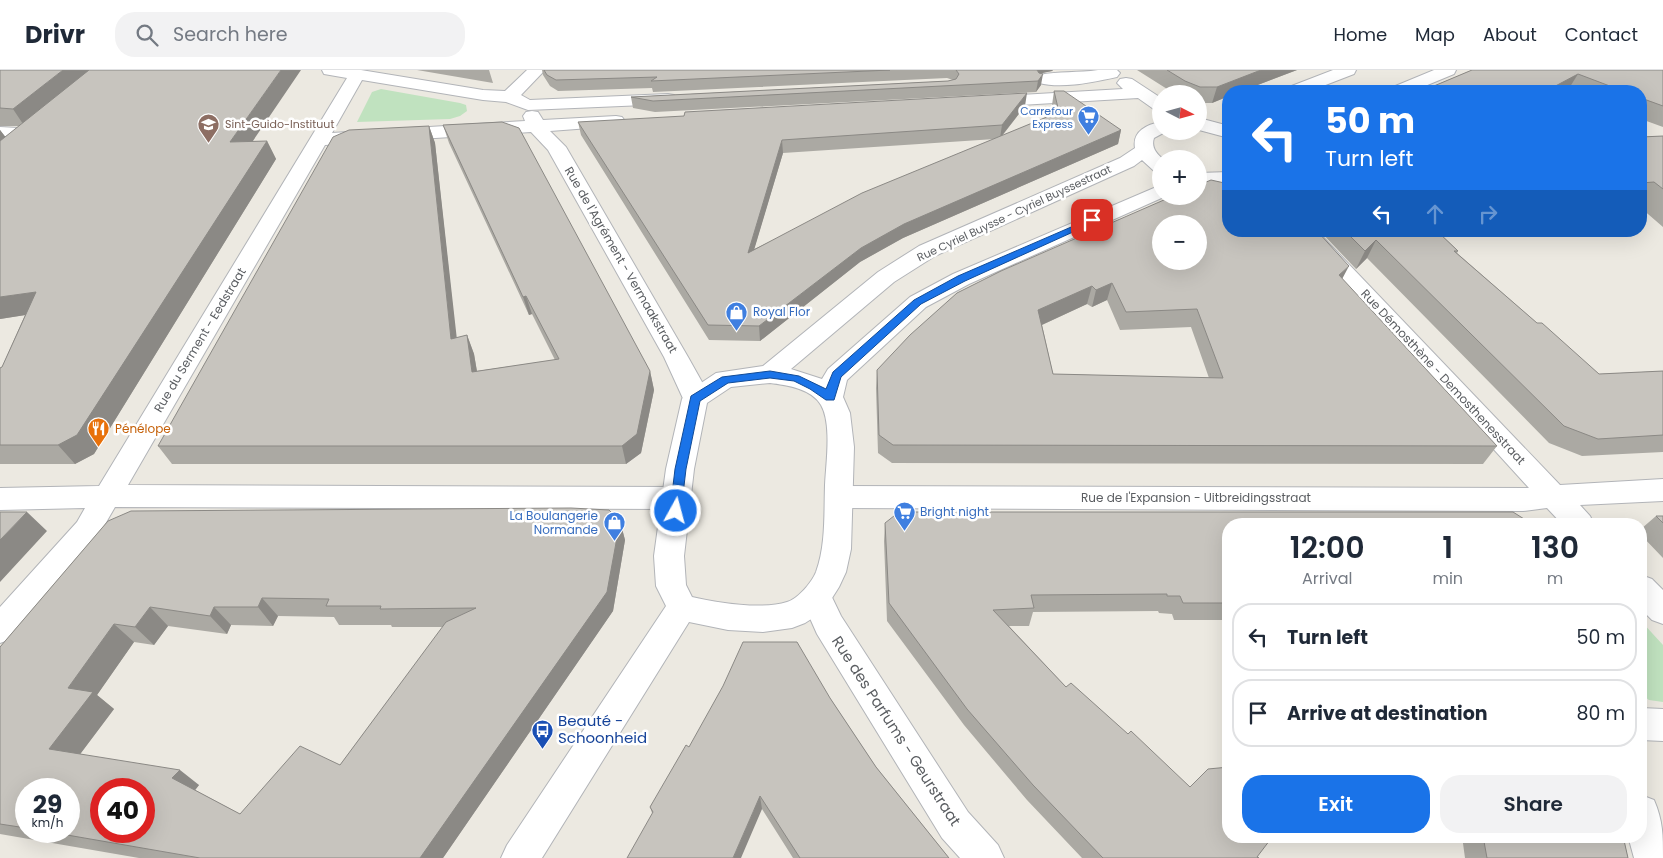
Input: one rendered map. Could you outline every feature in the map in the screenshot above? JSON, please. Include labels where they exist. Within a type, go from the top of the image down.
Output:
[{"type":"street","points":[[330,70],[509,98],[528,105],[686,98]]},
{"type":"street","points":[[509,98],[536,70]]},
{"type":"street","points":[[1310,85],[1348,70]]},
{"type":"street","points":[[1413,85],[1448,70]]},
{"type":"street","points":[[1031,80],[1080,78],[1108,72],[1152,100]]},
{"type":"street","name":"Rue du Serment - Eedstraat","points":[[0,629],[87,530],[357,75]]},
{"type":"street","points":[[972,102],[1142,93]]},
{"type":"street","points":[[528,105],[536,127]]},
{"type":"street","points":[[318,140],[634,120]]},
{"type":"street","points":[[1208,122],[1222,120]]},
{"type":"street","points":[[7,152],[45,121]]},
{"type":"street","points":[[1208,126],[1222,130]]},
{"type":"street","name":"Rue de l'Agrément - Vermaakstraat","points":[[536,127],[556,147],[676,357],[689,382],[695,399]]},
{"type":"street","points":[[1152,132],[1147,134],[1143,142],[1144,150],[1152,159]]},
{"type":"street","points":[[0,133],[29,133]]},
{"type":"street","name":"Rue Cyriel Buysse - Cyriel Buyssestraat","points":[[770,374],[886,277],[927,251],[1127,162],[1144,150]]},
{"type":"street","points":[[1207,179],[1222,178]]},
{"type":"street","points":[[830,398],[832,385],[837,374],[918,302],[961,278],[1152,195]]},
{"type":"street","name":"Rue Démosthène - Demosthenesstraat","points":[[1311,237],[1574,518]]},
{"type":"street","points":[[770,374],[796,378],[814,386],[830,398],[838,412],[839,497],[837,550],[831,574],[817,598],[794,614],[760,619],[731,618],[706,614],[682,607],[671,586],[669,556],[680,469],[695,399],[725,379],[770,374]]},
{"type":"street","name":"Rue de l'Expansion - Uitbreidingsstraat","points":[[839,497],[1523,500],[1554,496],[1663,490]]},
{"type":"street","points":[[0,499],[165,495],[677,498]]},
{"type":"street","points":[[1647,594],[1663,611]]},
{"type":"street","name":"Rue des Parfums - Geurstraat","points":[[817,598],[838,639],[955,824],[985,858]]},
{"type":"street","points":[[520,858],[682,607]]},
{"type":"street","points":[[1647,724],[1663,725]]},
{"type":"street","points":[[1647,836],[1653,858]]},
{"type":"green space","points":[[381,89],[460,103],[466,105],[467,111],[460,116],[450,119],[357,122],[372,92]]},
{"type":"green space","points":[[1647,628],[1663,645],[1663,702],[1647,698]]},
{"type":"building","points":[[0,70],[63,70],[13,109],[0,108]]},
{"type":"building","points":[[89,70],[281,70],[230,142],[267,141],[77,435],[58,445],[0,445],[0,368],[36,292],[0,297],[0,141]]},
{"type":"building","points":[[544,70],[890,70],[651,81],[657,77],[556,80],[547,75]]},
{"type":"building","points":[[956,70],[1037,70],[1043,74],[1038,81],[653,101],[631,97],[948,81],[956,79],[959,74]]},
{"type":"building","points":[[1167,70],[1261,70],[1217,87],[1195,85]]},
{"type":"building","points":[[1472,70],[1663,70],[1663,106],[1647,100],[1647,85],[1607,85],[1578,74],[1557,85],[1436,85]]},
{"type":"building","points":[[1054,91],[1064,91],[1121,130],[904,224],[861,248],[759,326],[708,325],[578,122],[684,116],[685,112],[1027,93],[1002,125],[782,140],[748,253],[862,193],[1059,112]]},
{"type":"building","points":[[502,122],[519,128],[650,371],[637,434],[622,446],[158,446],[333,137],[349,130],[429,126],[451,339],[467,335],[472,372],[559,359],[526,296],[523,297],[443,125]]},
{"type":"building","points":[[1663,136],[1663,189],[1654,182],[1647,183],[1647,137]]},
{"type":"building","points":[[1211,180],[1222,182],[1222,237],[1322,237],[1349,266],[1339,275],[1497,446],[893,445],[879,435],[877,370],[910,335],[957,293],[1001,271],[1152,205],[1207,205],[1207,182]],"holes":[[[1112,283],[1126,312],[1197,309],[1223,378],[1053,374],[1038,310],[1092,286],[1096,290]]]},
{"type":"building","points":[[1351,237],[1443,237],[1458,251],[1454,251],[1537,323],[1542,323],[1599,374],[1663,371],[1663,435],[1598,439],[1564,426],[1376,240],[1365,251]]},
{"type":"building","points":[[571,508],[609,510],[620,521],[607,592],[420,858],[200,858],[113,843],[155,843],[155,778],[90,778],[90,839],[80,837],[80,778],[15,778],[15,826],[0,824],[0,647],[108,521],[131,511]],"holes":[[[262,598],[329,599],[326,606],[381,606],[380,609],[476,608],[446,622],[340,765],[300,746],[240,814],[172,778],[180,770],[49,749],[93,692],[68,688],[114,624],[135,627],[150,607],[210,616],[214,607],[258,607]]]},
{"type":"building","points":[[0,512],[27,512],[0,540]]},
{"type":"building","points":[[899,512],[1513,512],[1522,518],[1222,518],[1222,603],[1183,603],[1180,596],[1167,596],[1167,594],[1031,595],[1034,608],[993,610],[1066,687],[1071,683],[1128,734],[1131,731],[1190,787],[1208,769],[1222,768],[1222,843],[1268,843],[1257,857],[1259,858],[1103,858],[1033,785],[967,709],[889,603],[885,523]]},
{"type":"building","points":[[1656,516],[1663,516],[1663,523]]},
{"type":"building","points":[[743,642],[797,642],[830,698],[876,767],[949,858],[800,858],[760,796],[733,858],[627,858],[653,812],[650,807],[686,745],[689,747],[723,686]]},
{"type":"building","points":[[1484,843],[1625,843],[1628,858],[1487,858]]},
{"type":"place","name":"Carrefour Express","points":[[1089,136]]},
{"type":"place","name":"Sint-Guido-Instituut","points":[[209,143]]},
{"type":"place","name":"Royal Flor","points":[[737,331]]},
{"type":"place","name":"Pénélope","points":[[99,448]]},
{"type":"place","name":"Bright night","points":[[904,531]]},
{"type":"place","name":"La Boulangerie Normande","points":[[614,542]]},
{"type":"place","name":"Beauté - Schoonheid","points":[[542,749]]},
{"type":"route","points":[[676,511],[680,469],[695,399],[709,388],[725,379],[770,374],[796,378],[814,386],[830,398],[832,385],[837,374],[918,302],[961,278],[1092,220]]}]
